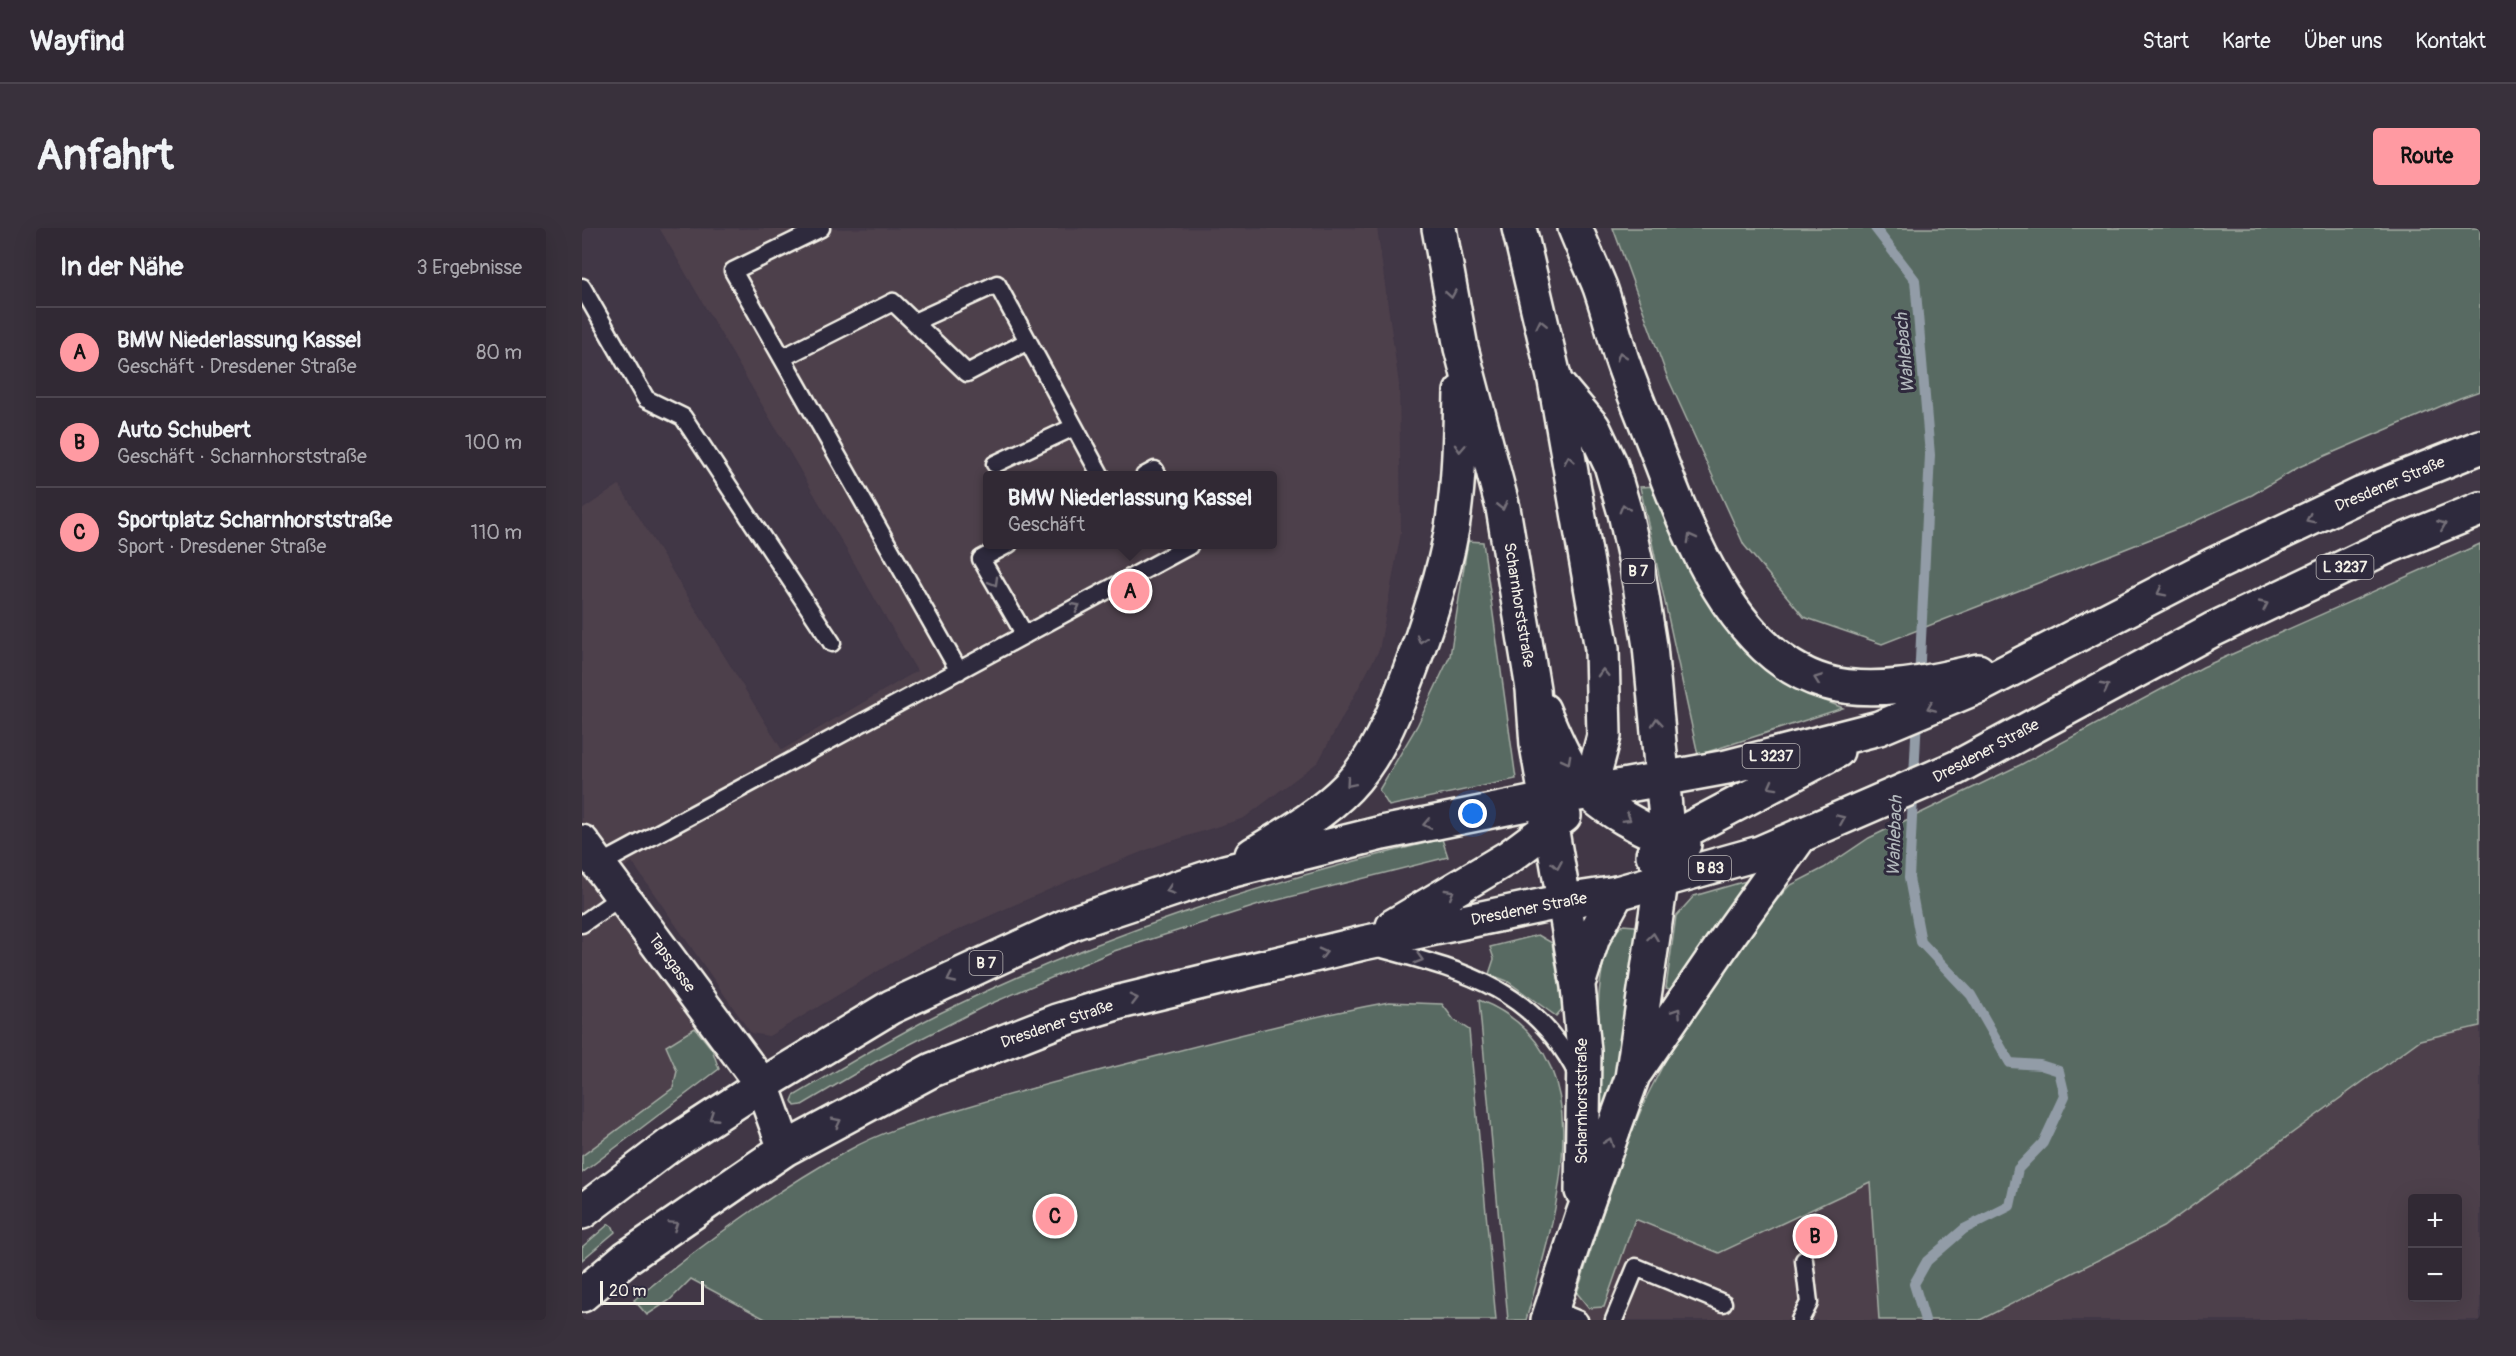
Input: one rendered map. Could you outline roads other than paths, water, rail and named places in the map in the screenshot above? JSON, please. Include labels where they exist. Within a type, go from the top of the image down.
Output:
[{"type":"main road","name":"Scharnhorststraße","points":[[1439,228],[1461,348],[1503,508],[1533,688],[1537,745],[1578,986],[1584,1052],[1582,1217]]},
{"type":"main road","name":"Scharnhorststraße","points":[[1518,228],[1555,381],[1602,649],[1604,736],[1589,793]]},
{"type":"main road","points":[[1575,228],[1600,288],[1622,359],[1684,524],[1712,578],[1749,630],[1764,646],[1782,661],[1801,672],[1825,682],[1850,687],[1876,687],[1962,675],[2041,654]]},
{"type":"main road","points":[[1225,872],[1299,826],[1348,786],[1388,727],[1416,656],[1436,593],[1452,529],[1460,449],[1461,348]]},
{"type":"main road","name":"Scharnhorststraße","points":[[1555,381],[1593,427],[1611,465],[1626,513],[1650,646],[1668,840],[1632,1078],[1582,1217],[1560,1316]]},
{"type":"main road","name":"Dresdener Straße","points":[[1589,793],[1727,767],[1879,728],[1977,687],[2213,565],[2362,494],[2480,447]]},
{"type":"main road","name":"Dresdener Straße","points":[[582,1294],[626,1258],[785,1149],[932,1070],[1058,1021],[1120,1002],[1363,943],[1564,901],[1617,893],[1760,853],[1956,768],[2212,630],[2382,549],[2480,509]]},
{"type":"main road","points":[[1533,688],[1564,756],[1576,778],[1589,793],[1629,820],[1668,840],[1724,852],[1760,853]]},
{"type":"main road","name":"Scharnhorststraße","points":[[1578,986],[1593,937],[1617,893],[1668,840],[1879,728]]},
{"type":"main road","points":[[1363,943],[1463,886],[1548,814],[1589,793]]},
{"type":"main road","name":"B 7","points":[[582,1212],[670,1145],[762,1085],[891,1007],[1075,922],[1225,872],[1382,833],[1548,814]]},
{"type":"main road","name":"Scharnhorststraße","points":[[1632,1078],[1730,934],[1801,836]]},
{"type":"main road","name":"Tapsgasse","points":[[590,853],[762,1085],[785,1149]]},
{"type":"lane","points":[[821,228],[733,271],[959,671]]},
{"type":"lane","points":[[914,322],[997,284],[1098,471]]},
{"type":"lane","points":[[582,287],[646,399],[683,417],[832,643]]},
{"type":"lane","points":[[782,358],[892,302],[967,373],[1028,341]]},
{"type":"lane","points":[[995,464],[1074,426]]},
{"type":"lane","points":[[1000,549],[981,559],[1025,635]]},
{"type":"lane","points":[[590,853],[959,671],[1183,549]]},
{"type":"lane","points":[[582,924],[622,896]]},
{"type":"lane","points":[[1363,943],[1447,967],[1479,978],[1503,991],[1529,1010],[1550,1032],[1573,1066],[1584,1088]]},
{"type":"lane","points":[[1800,1320],[1809,1303],[1804,1260]]},
{"type":"lane","points":[[1614,1320],[1636,1267],[1723,1303]]},
{"type":"waterway","name":"Wahlebach","points":[[1875,228],[1915,280],[1930,455],[1919,680]]},
{"type":"waterway","name":"Wahlebach","points":[[1917,717],[1909,878],[1921,942],[1971,995],[2010,1063],[2040,1065],[2059,1071],[2065,1096],[2043,1143],[2018,1169],[2010,1206],[1964,1229],[1927,1261],[1914,1284],[1925,1320]]},
{"type":"place","name":"BMW Niederlassung Kassel","points":[[1130,591]]},
{"type":"place","name":"Sportplatz Scharnhorststraße","points":[[1055,1216]]},
{"type":"place","name":"Auto Schubert","points":[[1815,1236]]}]
